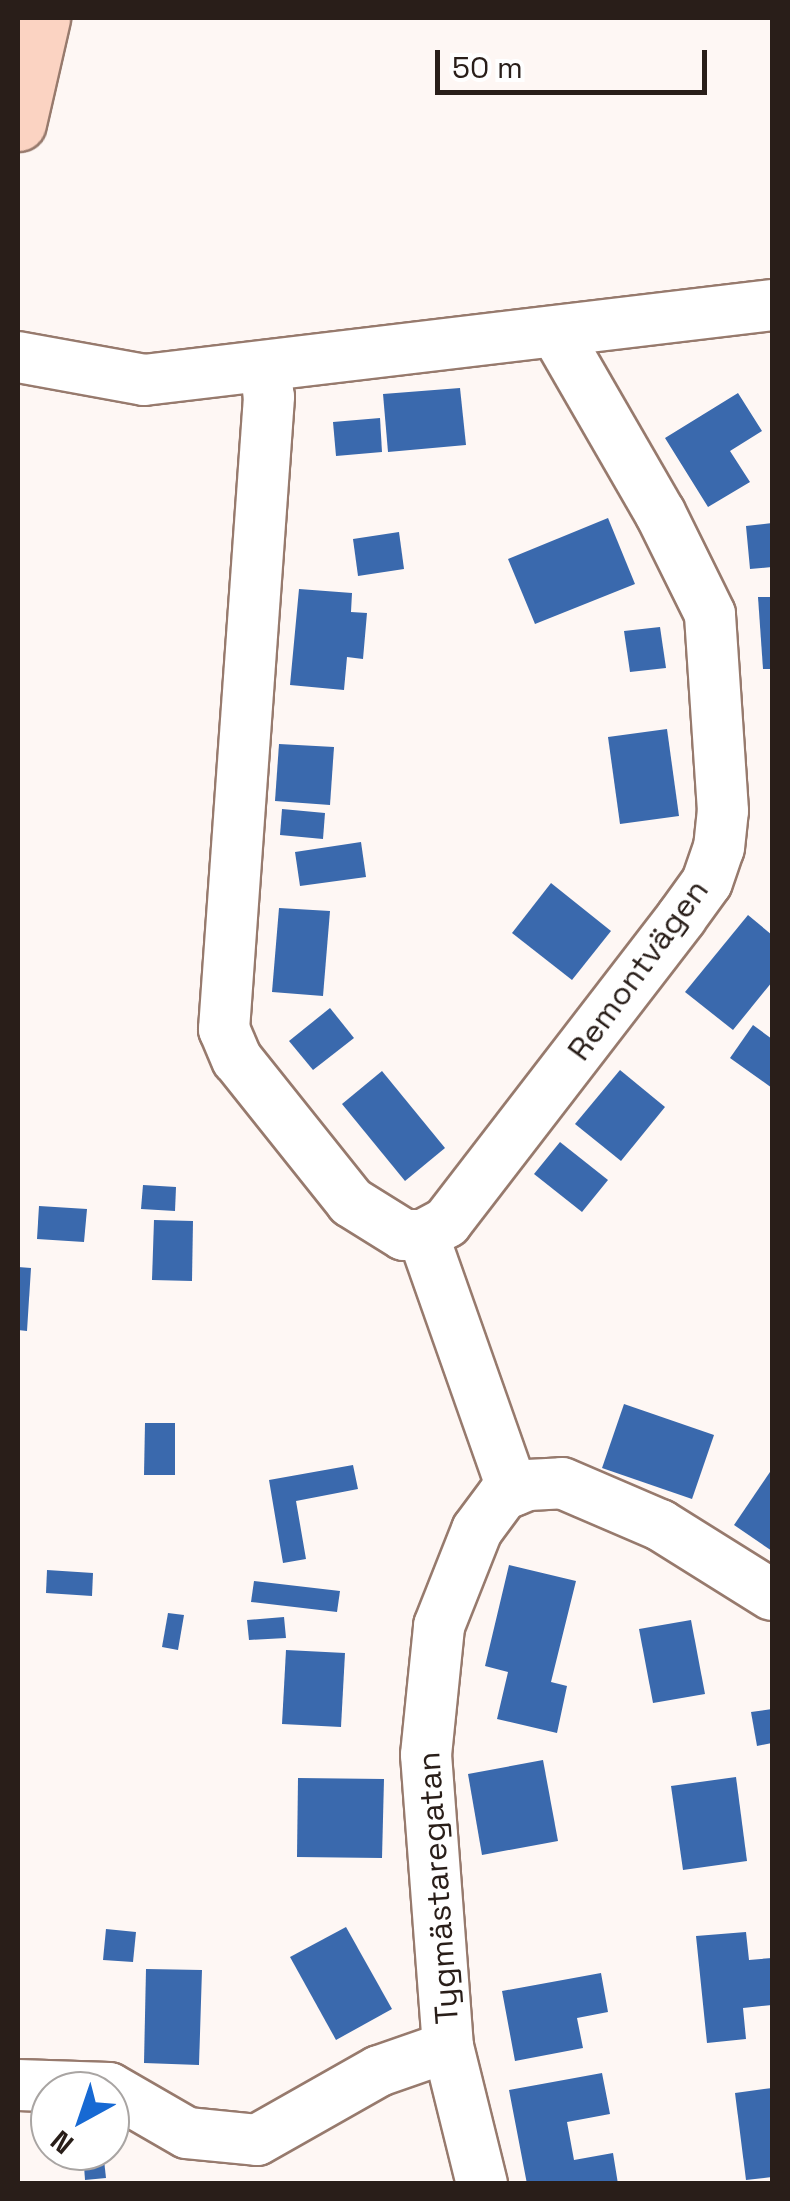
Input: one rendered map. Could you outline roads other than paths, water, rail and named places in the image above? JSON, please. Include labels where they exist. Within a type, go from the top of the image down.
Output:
[{"type":"main road","points":[[18,123],[33,21]]},
{"type":"street","points":[[18,357],[144,380],[772,305]]},
{"type":"street","name":"Remontvägen","points":[[423,1235],[447,1222],[681,918],[706,882],[719,848],[723,811],[710,614],[680,548],[556,333]]},
{"type":"street","points":[[265,366],[268,397],[224,1029],[238,1059],[351,1202],[404,1236],[423,1235],[513,1491],[562,1483],[660,1526],[772,1595]]},
{"type":"street","name":"Tygmästaregatan","points":[[482,2184],[448,2047],[428,1810],[432,1676],[457,1573],[477,1530],[513,1491]]},
{"type":"street","points":[[18,2085],[108,2088],[187,2132],[257,2140],[379,2071],[448,2047]]}]
